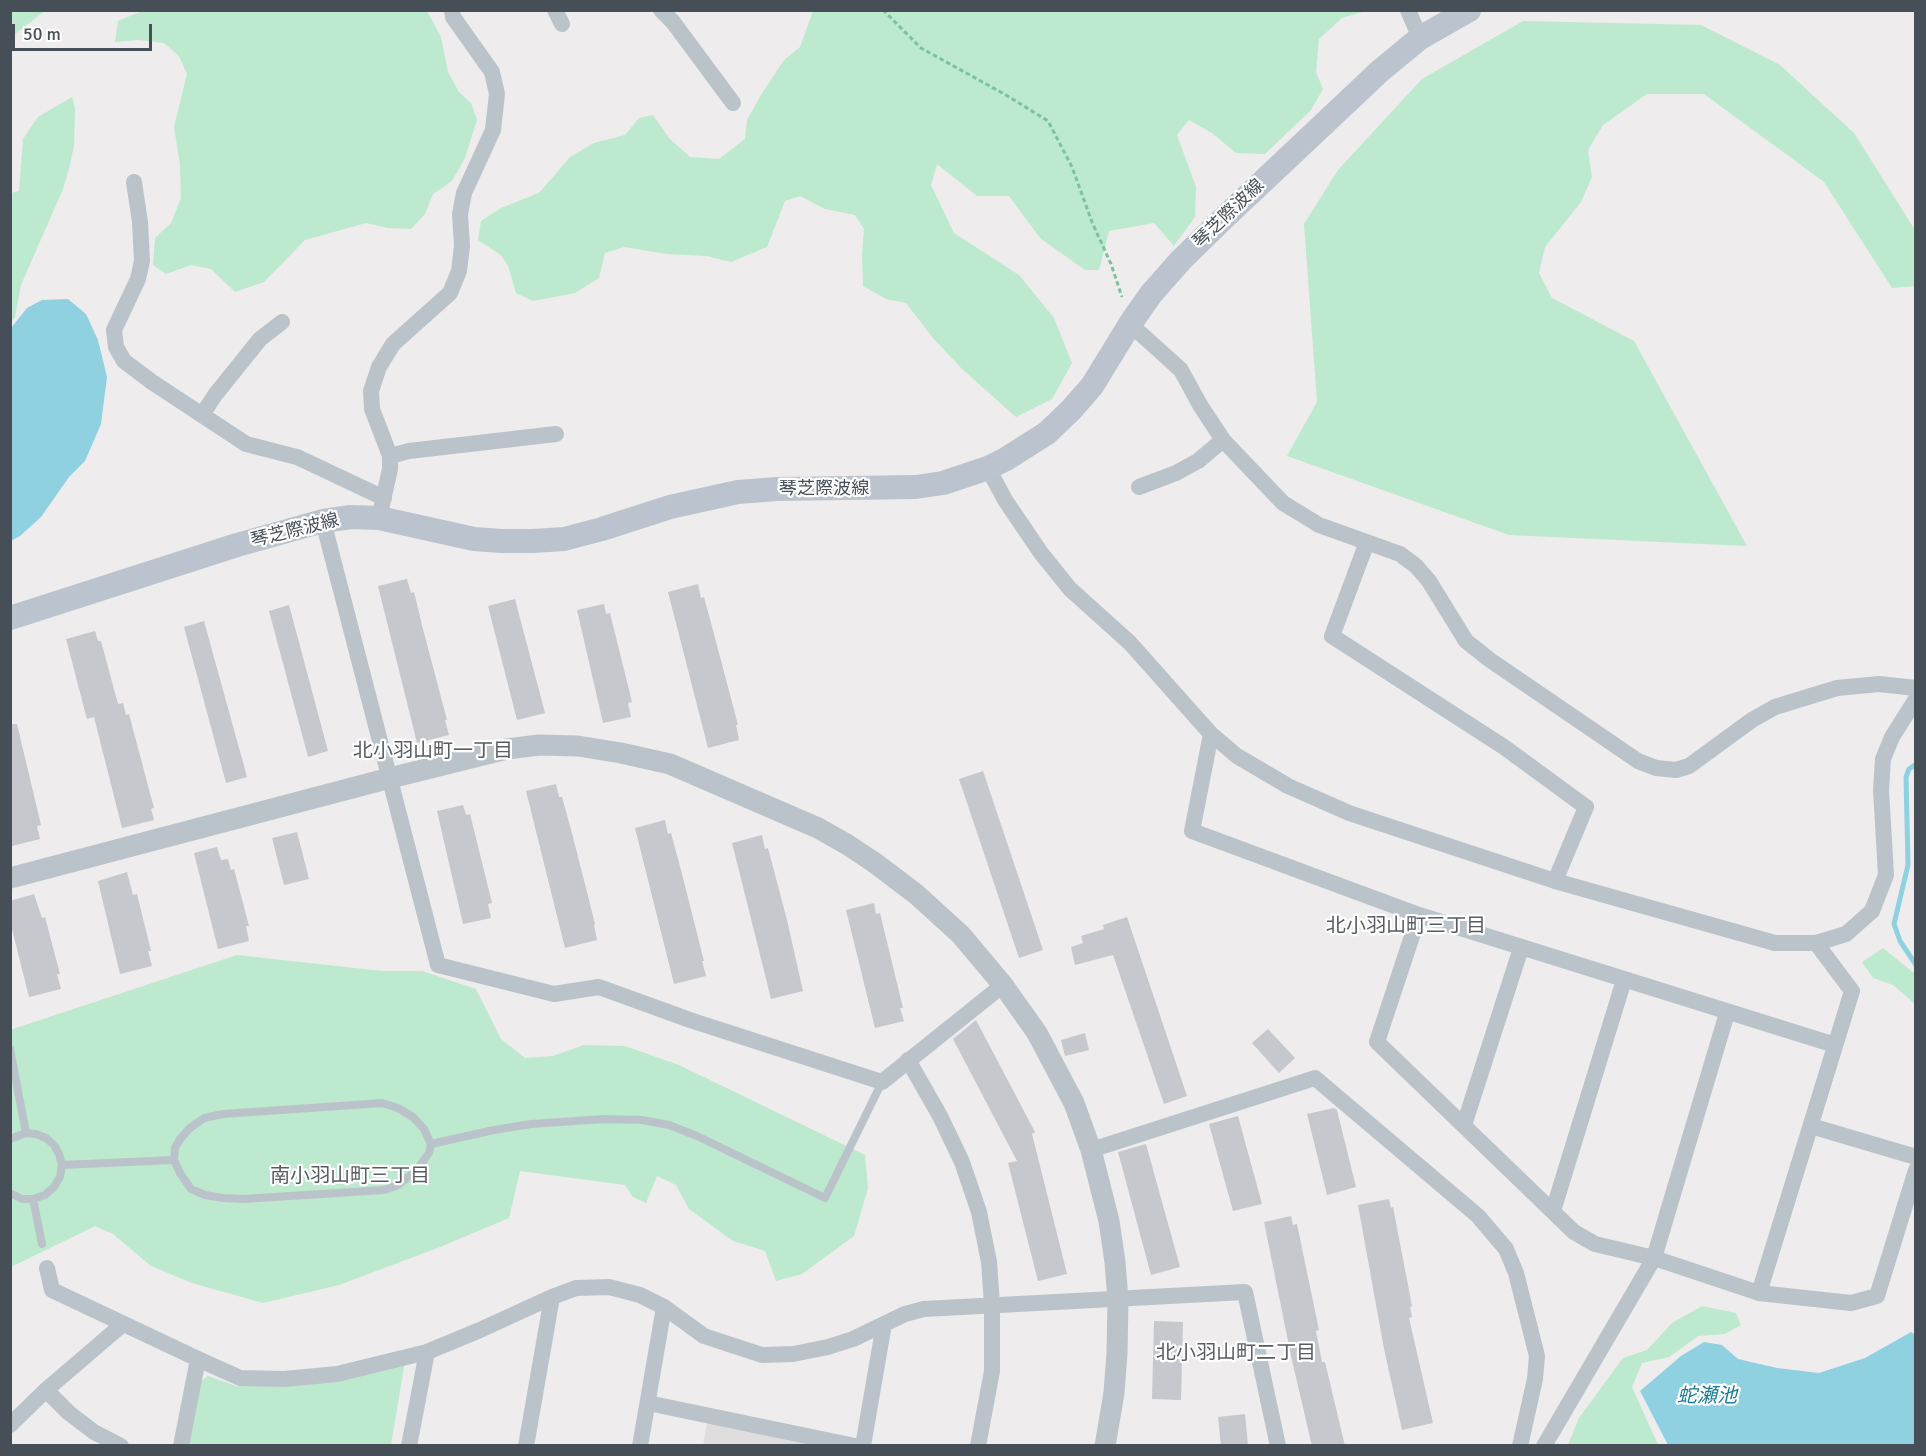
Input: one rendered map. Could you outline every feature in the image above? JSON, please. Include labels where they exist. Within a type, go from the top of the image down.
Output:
[{"type":"main road","name":"琴芝際波線","points":[[10,618],[248,542],[381,508],[474,539],[501,542],[564,539],[670,507],[738,492],[777,489],[916,488],[943,483],[988,468],[1047,433],[1071,410],[1092,386],[1151,294],[1181,260],[1217,225],[1380,71],[1420,39],[1469,10]]},
{"type":"street","points":[[134,182],[140,222],[142,261],[138,279],[114,330],[116,347],[124,361],[246,444],[297,457],[381,508],[390,469],[390,456],[372,409],[371,391],[379,367],[393,344],[450,293],[459,271],[462,246],[460,214],[464,193],[493,130],[497,94],[492,72],[453,17],[452,10]]},
{"type":"street","points":[[661,10],[673,22],[733,103]]},
{"type":"street","points":[[1408,10],[1420,39]]},
{"type":"street","points":[[202,415],[215,395],[261,339],[282,322]]},
{"type":"street","points":[[1130,324],[1180,370],[1223,440],[1283,503],[1319,525],[1400,554],[1416,566],[1429,581],[1466,641],[1490,660],[1630,755],[1656,768],[1676,770],[1689,766],[1752,720],[1775,707],[1798,699],[1836,688],[1879,684],[1916,688]]},
{"type":"street","points":[[390,456],[556,434]]},
{"type":"street","points":[[1139,487],[1176,473],[1198,461],[1223,440]]},
{"type":"street","points":[[988,468],[1005,500],[1041,553],[1070,589],[1130,644],[1211,734],[1236,756],[1272,777],[1349,813],[1555,881],[1775,943],[1816,943],[1846,934],[1872,911],[1886,874],[1881,790],[1883,759],[1906,711],[1916,699]]},
{"type":"street","points":[[323,521],[438,964],[554,994],[600,987],[743,1038],[882,1082],[1003,985]]},
{"type":"street","points":[[1367,542],[1332,636],[1504,747],[1586,807],[1555,881]]},
{"type":"street","points":[[1211,734],[1192,831],[1419,915],[1835,1045]]},
{"type":"street","points":[[10,878],[390,778],[507,749],[539,745],[578,746],[670,764],[818,828],[848,845],[916,894],[961,935],[1003,985],[1042,1043],[1074,1103],[1091,1150],[1109,1221],[1118,1300],[1116,1363],[1105,1446]]},
{"type":"street","points":[[1419,915],[1377,1041],[1574,1232],[1595,1244],[1654,1258],[1760,1293],[1851,1303],[1877,1296],[1916,1170]]},
{"type":"street","points":[[1760,1293],[1852,992],[1816,943]]},
{"type":"street","points":[[1464,1125],[1521,948]]},
{"type":"street","points":[[1553,1211],[1624,980]]},
{"type":"street","points":[[1544,1446],[1654,1258],[1727,1012]]},
{"type":"street","points":[[908,1060],[940,1116],[962,1162],[979,1212],[989,1262],[992,1304],[992,1371],[978,1446]]},
{"type":"street","points":[[1091,1150],[1315,1078],[1478,1216],[1506,1249],[1516,1272],[1537,1356],[1535,1379],[1520,1446]]},
{"type":"street","points":[[1811,1126],[1916,1157]]},
{"type":"street","points":[[46,1268],[52,1290],[198,1359],[240,1378],[284,1379],[337,1374],[426,1352],[576,1288],[609,1287],[640,1295],[664,1307],[704,1336],[762,1355],[793,1354],[828,1347],[906,1314],[924,1309],[1245,1292],[1278,1446]]},
{"type":"street","points":[[526,1446],[552,1297]]},
{"type":"street","points":[[640,1446],[664,1307]]},
{"type":"street","points":[[10,1425],[46,1390],[123,1324]]},
{"type":"street","points":[[863,1446],[884,1324]]},
{"type":"street","points":[[409,1446],[426,1352]]},
{"type":"street","points":[[181,1446],[198,1359]]},
{"type":"street","points":[[46,1390],[69,1413],[94,1432],[121,1446]]},
{"type":"street","points":[[648,1403],[855,1446]]},
{"type":"lane","points":[[10,1049],[26,1133]]},
{"type":"lane","points":[[431,1144],[531,1124],[604,1119],[642,1120],[669,1125],[697,1136],[825,1198],[882,1082]]},
{"type":"lane","points":[[382,1103],[398,1108],[412,1117],[424,1128],[431,1144],[429,1153],[416,1171],[398,1185],[384,1190],[243,1199],[205,1195],[191,1189],[174,1160],[175,1148],[180,1139],[204,1118],[223,1114],[382,1103]]},
{"type":"lane","points":[[10,1139],[26,1133],[36,1134],[54,1145],[62,1165],[60,1177],[54,1188],[45,1196],[22,1199],[10,1193]]},
{"type":"lane","points":[[62,1165],[174,1160]]},
{"type":"lane","points":[[33,1199],[42,1244]]},
{"type":"path","points":[[883,10],[921,48],[1006,95],[1048,122],[1072,167],[1092,222],[1111,264],[1130,324]]},
{"type":"shaded area","points":[[707,1422],[820,1446],[703,1446]]},
{"type":"green space","points":[[11,10],[45,10],[45,11],[11,37]]},
{"type":"green space","points":[[813,10],[1366,11],[1342,18],[1319,39],[1316,72],[1323,89],[1311,110],[1265,154],[1236,153],[1212,133],[1189,120],[1177,135],[1196,187],[1195,217],[1174,246],[1154,223],[1109,231],[1099,270],[1085,270],[1040,238],[1009,196],[977,196],[937,164],[931,185],[954,233],[1019,275],[1054,318],[1072,363],[1052,399],[1016,417],[962,369],[933,338],[906,303],[886,299],[863,286],[864,229],[855,215],[825,209],[800,196],[785,201],[767,247],[731,262],[707,256],[667,254],[624,247],[605,253],[599,278],[575,293],[533,301],[516,293],[508,266],[501,255],[478,240],[481,221],[501,208],[539,193],[570,157],[594,143],[625,135],[639,118],[653,115],[669,138],[690,157],[719,159],[745,139],[747,120],[784,60],[800,47]]},
{"type":"green space","points":[[142,11],[427,11],[441,37],[448,72],[459,92],[471,103],[477,120],[465,158],[452,181],[433,194],[425,214],[411,229],[388,228],[366,223],[305,240],[264,282],[235,292],[211,269],[191,265],[166,274],[153,265],[155,238],[171,223],[181,198],[180,165],[174,127],[187,74],[179,56],[164,43],[139,40],[115,42],[118,21]]},
{"type":"green space","points":[[1523,21],[1701,25],[1780,65],[1854,133],[1915,230],[1915,286],[1892,288],[1824,182],[1704,94],[1647,94],[1603,125],[1588,150],[1592,177],[1581,202],[1545,247],[1539,273],[1552,298],[1634,341],[1747,546],[1509,535],[1287,456],[1317,402],[1304,224],[1338,170],[1422,79]]},
{"type":"green space","points":[[72,97],[75,108],[74,145],[70,165],[63,189],[21,285],[15,317],[11,322],[11,193],[19,191],[23,139],[38,117]]},
{"type":"green space","points":[[1883,948],[1915,974],[1915,1004],[1893,985],[1873,978],[1862,962]]},
{"type":"green space","points":[[237,955],[382,971],[422,971],[476,989],[501,1039],[525,1058],[553,1056],[584,1045],[625,1046],[679,1065],[865,1155],[868,1188],[854,1236],[802,1274],[776,1281],[765,1251],[733,1241],[689,1209],[676,1185],[657,1176],[646,1203],[633,1197],[625,1185],[520,1171],[509,1218],[339,1285],[263,1303],[192,1283],[151,1266],[113,1234],[95,1226],[11,1267],[10,1030]]},
{"type":"green space","points":[[1702,1306],[1736,1313],[1741,1325],[1725,1334],[1698,1336],[1669,1357],[1642,1363],[1632,1387],[1658,1445],[1568,1445],[1579,1418],[1623,1358],[1647,1350],[1672,1323]]},
{"type":"green space","points":[[405,1361],[391,1445],[189,1446],[198,1383],[208,1376],[239,1387],[241,1382]]},
{"type":"water","points":[[68,299],[86,314],[98,340],[107,377],[101,424],[85,461],[69,477],[41,517],[11,541],[11,328],[27,308],[42,300]]},
{"type":"water","name":"蛇瀬池","points":[[1911,1332],[1916,1335],[1915,1445],[1668,1445],[1640,1391],[1681,1356],[1704,1342],[1722,1345],[1738,1359],[1777,1368],[1819,1373],[1865,1358]]},
{"type":"building","points":[[407,579],[411,593],[414,592],[449,735],[417,743],[378,586]]},
{"type":"building","points":[[698,584],[701,598],[704,597],[738,725],[736,725],[739,740],[708,748],[668,592]]},
{"type":"building","points":[[515,599],[545,713],[517,720],[488,606]]},
{"type":"building","points":[[604,604],[606,614],[610,613],[632,702],[628,703],[631,717],[603,723],[577,610]]},
{"type":"building","points":[[289,605],[328,751],[308,757],[269,611]]},
{"type":"building","points":[[204,621],[247,777],[226,783],[184,627]]},
{"type":"building","points":[[95,631],[98,641],[101,641],[118,704],[123,703],[126,715],[129,714],[154,808],[151,809],[154,820],[122,828],[94,717],[87,719],[66,639]]},
{"type":"building","points":[[10,724],[17,724],[41,825],[37,826],[40,839],[12,846],[10,837]]},
{"type":"building","points":[[983,771],[1043,950],[1019,958],[959,779]]},
{"type":"building","points":[[556,784],[572,833],[597,940],[565,948],[526,791]]},
{"type":"building","points":[[463,805],[466,815],[470,814],[492,903],[488,904],[491,918],[463,924],[437,811]]},
{"type":"building","points":[[665,820],[681,870],[706,976],[674,984],[635,828]]},
{"type":"building","points":[[297,832],[309,879],[284,885],[272,838]]},
{"type":"building","points":[[762,835],[765,849],[768,848],[787,920],[803,991],[771,999],[732,843]]},
{"type":"building","points":[[217,847],[221,860],[228,859],[231,870],[234,869],[249,926],[246,926],[249,941],[218,949],[194,853]]},
{"type":"building","points":[[127,872],[133,895],[137,894],[151,951],[148,951],[152,966],[120,974],[98,881]]},
{"type":"building","points":[[34,894],[42,918],[45,917],[60,974],[57,974],[61,989],[29,997],[10,921],[10,901]]},
{"type":"building","points":[[874,903],[876,914],[880,913],[903,1008],[900,1008],[904,1021],[875,1028],[846,910]]},
{"type":"building","points":[[1127,917],[1187,1096],[1164,1104],[1113,955],[1075,965],[1071,947],[1083,943],[1081,936],[1104,929],[1103,925]]},
{"type":"building","points":[[976,1020],[1035,1132],[1032,1134],[1067,1274],[1038,1281],[1008,1163],[1017,1161],[953,1039]]},
{"type":"building","points":[[1268,1029],[1295,1058],[1279,1073],[1252,1043]]},
{"type":"building","points":[[1085,1033],[1089,1050],[1065,1056],[1061,1040]]},
{"type":"building","points":[[1334,1108],[1337,1110],[1356,1187],[1327,1195],[1307,1114]]},
{"type":"building","points":[[1238,1116],[1262,1204],[1233,1211],[1209,1124]]},
{"type":"building","points":[[1146,1144],[1180,1267],[1151,1275],[1118,1152]]},
{"type":"building","points":[[1389,1199],[1391,1208],[1393,1207],[1412,1306],[1410,1307],[1412,1317],[1409,1318],[1433,1423],[1402,1430],[1384,1349],[1358,1205]]},
{"type":"building","points":[[1291,1216],[1293,1225],[1297,1224],[1319,1330],[1316,1331],[1322,1362],[1325,1362],[1345,1446],[1312,1446],[1264,1222]]},
{"type":"building","points":[[1154,1321],[1183,1322],[1181,1400],[1152,1399]]},
{"type":"building","points":[[1245,1414],[1248,1446],[1221,1446],[1218,1417]]},
{"type":"waterway","points":[[1916,764],[1909,769],[1906,777],[1908,865],[1894,924],[1900,941],[1916,965]]},
{"type":"district","name":"北小羽山町一丁目","points":[[433,752]]},
{"type":"district","name":"北小羽山町三丁目","points":[[1406,927]]},
{"type":"district","name":"南小羽山町三丁目","points":[[350,1177]]},
{"type":"district","name":"北小羽山町二丁目","points":[[1236,1354]]}]
